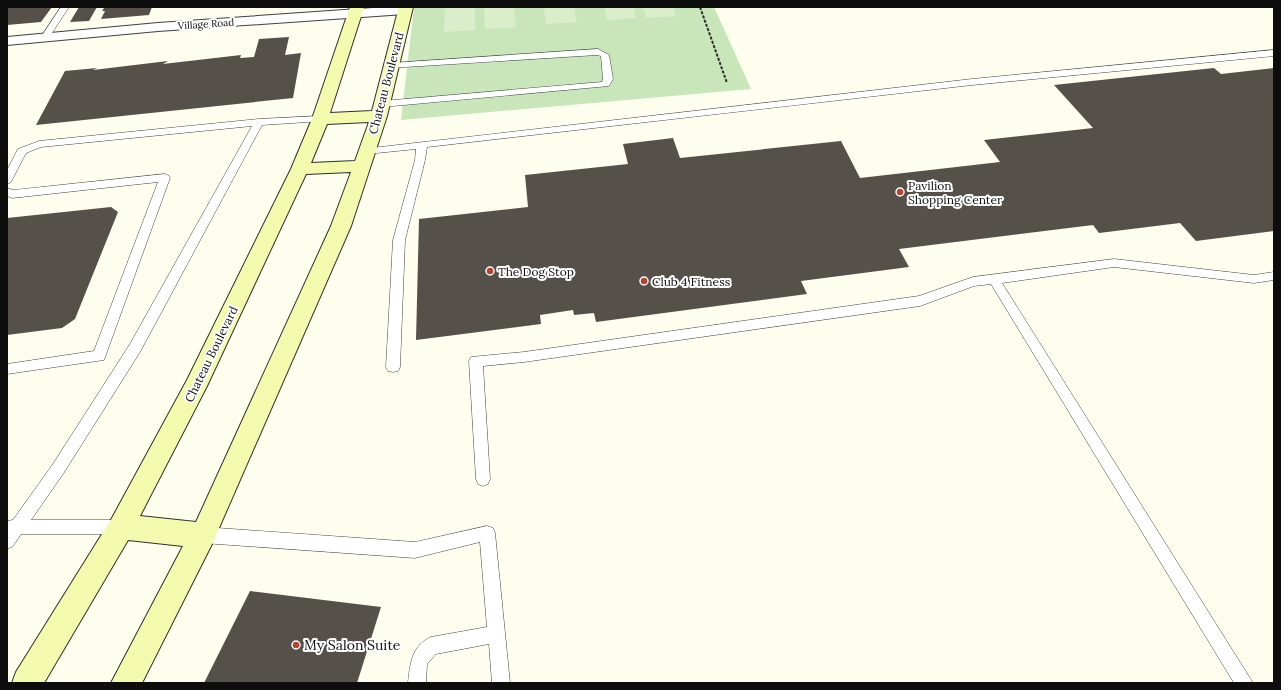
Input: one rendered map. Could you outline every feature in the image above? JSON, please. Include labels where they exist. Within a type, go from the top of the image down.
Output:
[{"type":"street","name":"Village Road","points":[[7,40],[356,10],[406,9]]},
{"type":"street","name":"Chateau Boulevard","points":[[126,683],[203,534],[341,226],[381,110],[406,9]]},
{"type":"street","name":"Chateau Boulevard","points":[[28,683],[121,527],[196,386],[300,169],[320,119],[356,10]]},
{"type":"street","points":[[320,119],[381,110]]},
{"type":"street","points":[[300,169],[364,158]]},
{"type":"street","points":[[121,527],[203,534]]},
{"type":"lane","points":[[46,37],[65,7]]},
{"type":"lane","points":[[381,110],[606,84],[608,79],[605,55],[598,52],[392,66]]},
{"type":"lane","points":[[364,158],[422,145],[972,82],[1274,53]]},
{"type":"lane","points":[[7,180],[22,151],[39,144],[259,122],[320,119]]},
{"type":"lane","points":[[7,541],[12,527],[58,469],[135,348],[259,122]]},
{"type":"lane","points":[[393,367],[399,240],[420,160],[422,145]]},
{"type":"lane","points":[[7,192],[12,194],[165,178],[99,356],[7,369]]},
{"type":"lane","points":[[483,479],[476,360],[524,357],[920,301],[973,282],[1114,263],[1254,279],[1274,276]]},
{"type":"lane","points":[[994,279],[1244,683]]},
{"type":"lane","points":[[12,527],[121,527]]},
{"type":"lane","points":[[203,534],[415,550],[487,533],[501,683]]},
{"type":"lane","points":[[417,683],[419,661],[431,646],[496,634]]},
{"type":"path","points":[[700,7],[727,83]]},
{"type":"green space","points":[[414,7],[714,7],[751,89],[401,120]]},
{"type":"green space","points":[[445,7],[475,7],[475,30],[444,32]]},
{"type":"green space","points":[[484,7],[514,7],[516,27],[485,29]]},
{"type":"green space","points":[[544,7],[574,7],[577,22],[546,24]]},
{"type":"green space","points":[[604,7],[634,7],[636,18],[607,20]]},
{"type":"green space","points":[[643,7],[673,7],[676,16],[646,18]]},
{"type":"building","points":[[52,7],[41,22],[7,25],[7,8]]},
{"type":"building","points":[[79,7],[97,7],[89,21],[70,22]]},
{"type":"building","points":[[152,7],[149,15],[101,19],[105,11],[102,11],[104,8]]},
{"type":"building","points":[[289,37],[285,55],[301,53],[293,98],[36,125],[65,71],[97,68],[93,70],[168,61],[163,64],[241,55],[240,58],[254,57],[259,39]]},
{"type":"building","name":"Pavilion Shopping Center","points":[[1214,68],[1221,74],[1274,68],[1274,231],[1196,241],[1180,223],[1099,233],[1093,225],[899,249],[909,267],[801,281],[807,294],[596,322],[594,313],[574,315],[573,310],[540,315],[541,324],[416,340],[419,219],[528,207],[525,175],[628,164],[623,144],[673,138],[680,158],[841,141],[860,178],[1000,162],[984,140],[1093,128],[1054,85]]},
{"type":"building","points":[[111,207],[118,212],[75,319],[62,328],[7,335],[7,218]]},
{"type":"building","name":"My Salon Suite","points":[[250,591],[381,607],[357,683],[204,683]]},
{"type":"place","name":"Pavilion Shopping Center","points":[[900,192]]},
{"type":"place","name":"The Dog Stop","points":[[490,271]]},
{"type":"place","name":"Club 4 Fitness","points":[[644,281]]},
{"type":"place","name":"My Salon Suite","points":[[296,645]]}]
